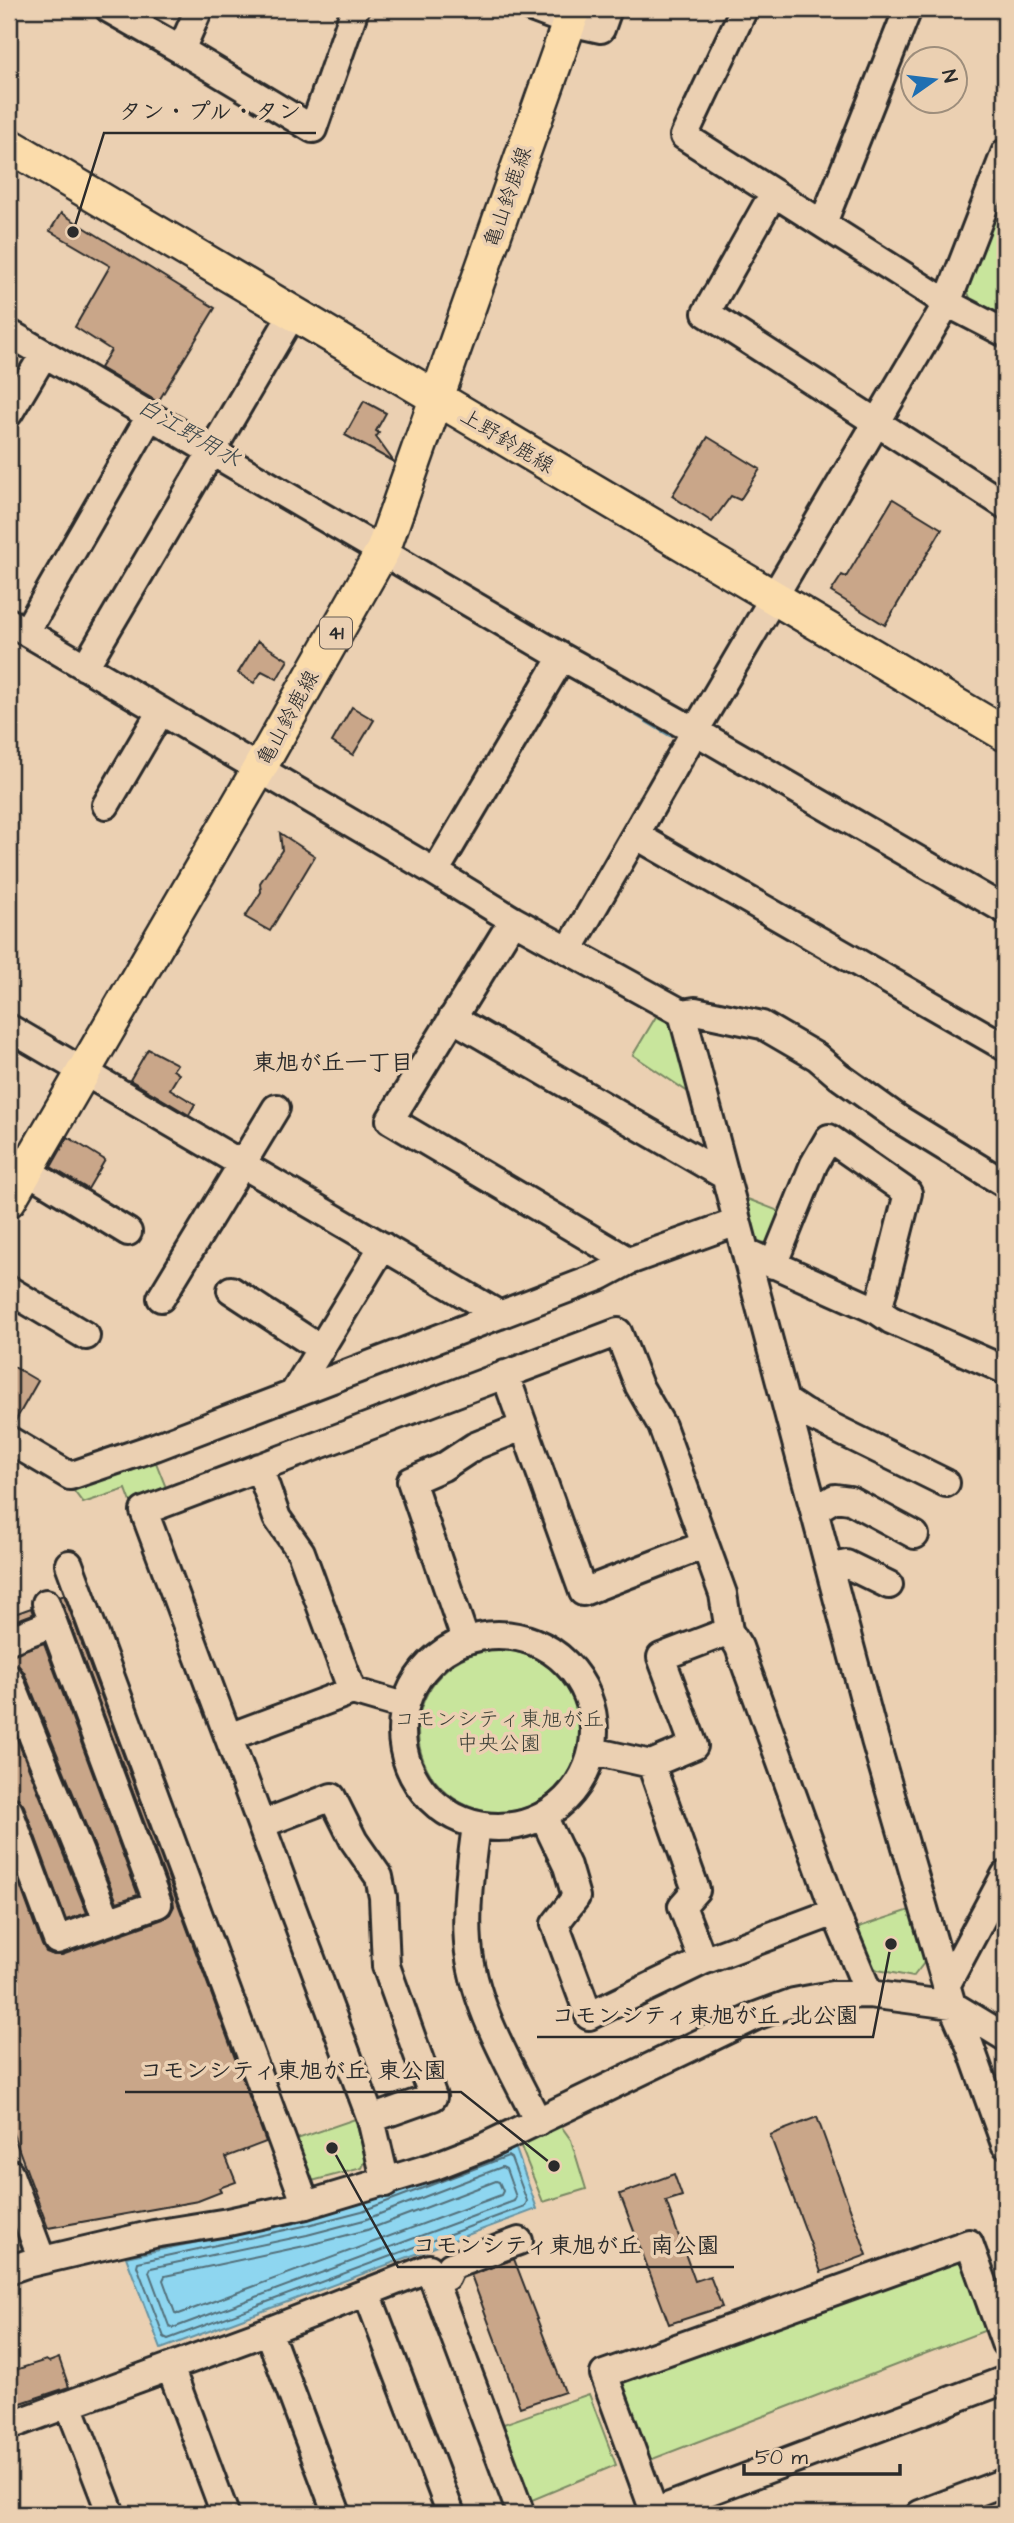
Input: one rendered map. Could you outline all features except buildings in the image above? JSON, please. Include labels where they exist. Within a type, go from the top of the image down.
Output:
[{"type":"main road","name":"亀山鈴鹿線","points":[[9,1200],[383,550],[437,399],[553,12]]},
{"type":"main road","name":"上野鈴鹿線","points":[[9,145],[1005,734]]},
{"type":"street","points":[[109,9],[313,129],[355,9]]},
{"type":"street","points":[[181,50],[199,9]]},
{"type":"street","points":[[553,12],[601,29],[608,9]]},
{"type":"street","points":[[744,9],[684,136],[947,303],[1005,334]]},
{"type":"street","points":[[823,223],[908,9]]},
{"type":"street","points":[[569,950],[947,303],[1005,153]]},
{"type":"street","points":[[774,194],[706,313],[1005,505]]},
{"type":"street","points":[[85,667],[293,313]]},
{"type":"street","points":[[9,333],[39,361],[146,424],[207,459],[383,550],[562,657],[1005,910]]},
{"type":"street","points":[[9,413],[39,361]]},
{"type":"street","points":[[146,424],[17,627],[513,920],[682,1013],[695,1011],[762,1025],[817,1057],[899,1119],[944,1144],[1005,1184]]},
{"type":"street","points":[[435,872],[562,657]]},
{"type":"street","points":[[106,805],[161,711]]},
{"type":"street","points":[[637,836],[1005,1047]]},
{"type":"street","points":[[513,920],[390,1120],[629,1261]]},
{"type":"street","points":[[682,1013],[875,1740],[949,1996],[1005,2144]]},
{"type":"street","points":[[452,1018],[724,1176]]},
{"type":"street","points":[[9,1028],[500,1315]]},
{"type":"street","points":[[161,1298],[276,1108]]},
{"type":"street","points":[[773,1265],[814,1164],[829,1138],[908,1193],[878,1311]]},
{"type":"street","points":[[26,1170],[128,1232]]},
{"type":"street","points":[[9,1440],[70,1476],[293,1394],[600,1276],[629,1261],[737,1222]]},
{"type":"street","points":[[293,1394],[383,1246]]},
{"type":"street","points":[[746,1252],[1005,1370]]},
{"type":"street","points":[[9,1290],[86,1336]]},
{"type":"street","points":[[231,1290],[321,1349]]},
{"type":"street","points":[[386,2183],[371,2119],[144,1511],[618,1332],[639,1386],[662,1426],[723,1594],[729,1631],[738,1647],[835,1912],[869,1994]]},
{"type":"street","points":[[505,1374],[583,1592],[704,1545]]},
{"type":"street","points":[[786,1401],[804,1413],[946,1483]]},
{"type":"street","points":[[465,1639],[411,1481],[443,1467],[475,1446],[522,1427]]},
{"type":"street","points":[[259,1467],[277,1518],[301,1552],[352,1691]]},
{"type":"street","points":[[815,1510],[835,1498],[850,1500],[915,1535]]},
{"type":"street","points":[[69,1564],[306,2205]]},
{"type":"street","points":[[830,1568],[846,1564],[889,1585]]},
{"type":"street","points":[[9,1640],[50,1613],[158,1904],[57,1940],[9,1811]]},
{"type":"street","points":[[593,1751],[651,1764],[694,1746],[661,1657],[729,1631]]},
{"type":"street","points":[[489,1635],[515,1637],[559,1655],[576,1672],[588,1702],[594,1736],[593,1751],[573,1789],[554,1809],[543,1816],[499,1827],[476,1825],[444,1810],[428,1797],[416,1781],[410,1770],[403,1740],[404,1706],[412,1688],[426,1669],[445,1651],[465,1639],[489,1635]]},
{"type":"street","points":[[9,1678],[108,1922]]},
{"type":"street","points":[[229,1737],[352,1691],[404,1706]]},
{"type":"street","points":[[651,1764],[696,1890],[682,1906],[703,1961]]},
{"type":"street","points":[[262,1824],[332,1797],[354,1841],[379,1877],[383,1897],[386,1966],[433,2097],[371,2119]]},
{"type":"street","points":[[543,1816],[567,1866],[576,1897],[555,1924],[589,2016],[703,1961],[835,1912]]},
{"type":"street","points":[[476,1825],[468,1883],[468,1944],[472,1969],[482,2004],[538,2122]]},
{"type":"street","points":[[949,1996],[1002,1889]]},
{"type":"street","points":[[26,2264],[154,2234],[306,2205],[386,2183],[484,2147],[756,2016],[794,2002],[832,1995],[949,1996],[1005,2037]]},
{"type":"street","points":[[9,2172],[26,2264]]},
{"type":"street","points":[[9,2214],[26,2264]]},
{"type":"street","points":[[434,2281],[446,2277],[451,2266],[520,2241]]},
{"type":"street","points":[[1005,2343],[969,2243],[604,2374],[654,2513],[1005,2380]]},
{"type":"street","points":[[9,2426],[268,2331],[429,2268],[521,2514]]},
{"type":"street","points":[[367,2293],[451,2514]]},
{"type":"street","points":[[268,2331],[337,2514]]},
{"type":"street","points":[[170,2367],[225,2514]]},
{"type":"street","points":[[69,2405],[111,2514]]},
{"type":"street","points":[[920,2514],[1005,2482]]},
{"type":"green space","points":[[1005,188],[1005,323],[973,306],[966,287]]},
{"type":"green space","points":[[657,1015],[673,1025],[688,1092],[633,1055]]},
{"type":"green space","points":[[745,1198],[784,1213],[772,1245],[752,1239]]},
{"type":"green space","points":[[153,1455],[168,1493],[132,1505],[126,1489],[83,1503],[71,1487]]},
{"type":"green space","name":"コモンシティ東旭が丘 中央公園","points":[[499,1650],[530,1656],[557,1673],[574,1700],[580,1731],[574,1762],[557,1789],[530,1806],[499,1812],[468,1806],[441,1789],[424,1762],[418,1731],[424,1700],[441,1673],[468,1656]]},
{"type":"green space","points":[[913,1909],[927,1959],[913,1977],[878,1970],[865,1962],[853,1929]]},
{"type":"green space","points":[[358,2118],[368,2155],[362,2168],[308,2182],[294,2140]]},
{"type":"green space","points":[[561,2126],[571,2140],[586,2189],[543,2202],[520,2144]]},
{"type":"green space","points":[[951,2259],[967,2264],[989,2329],[645,2462],[620,2392],[626,2379]]},
{"type":"green space","points":[[589,2394],[616,2465],[525,2503],[495,2427]]},
{"type":"water","points":[[515,2146],[537,2209],[161,2349],[126,2257],[303,2220],[360,2204]]},
{"type":"waterway","name":"白江野用水","points":[[606,696],[670,734]]},
{"type":"place","name":"タン・プル・タン","points":[[73,232]]},
{"type":"place","name":"コモンシティ東旭が丘 北公園","points":[[891,1944]]},
{"type":"place","name":"コモンシティ東旭が丘 南公園","points":[[332,2148]]},
{"type":"place","name":"コモンシティ東旭が丘 東公園","points":[[554,2166]]},
{"type":"district","name":"東旭が丘一丁目","points":[[333,1063]]}]
